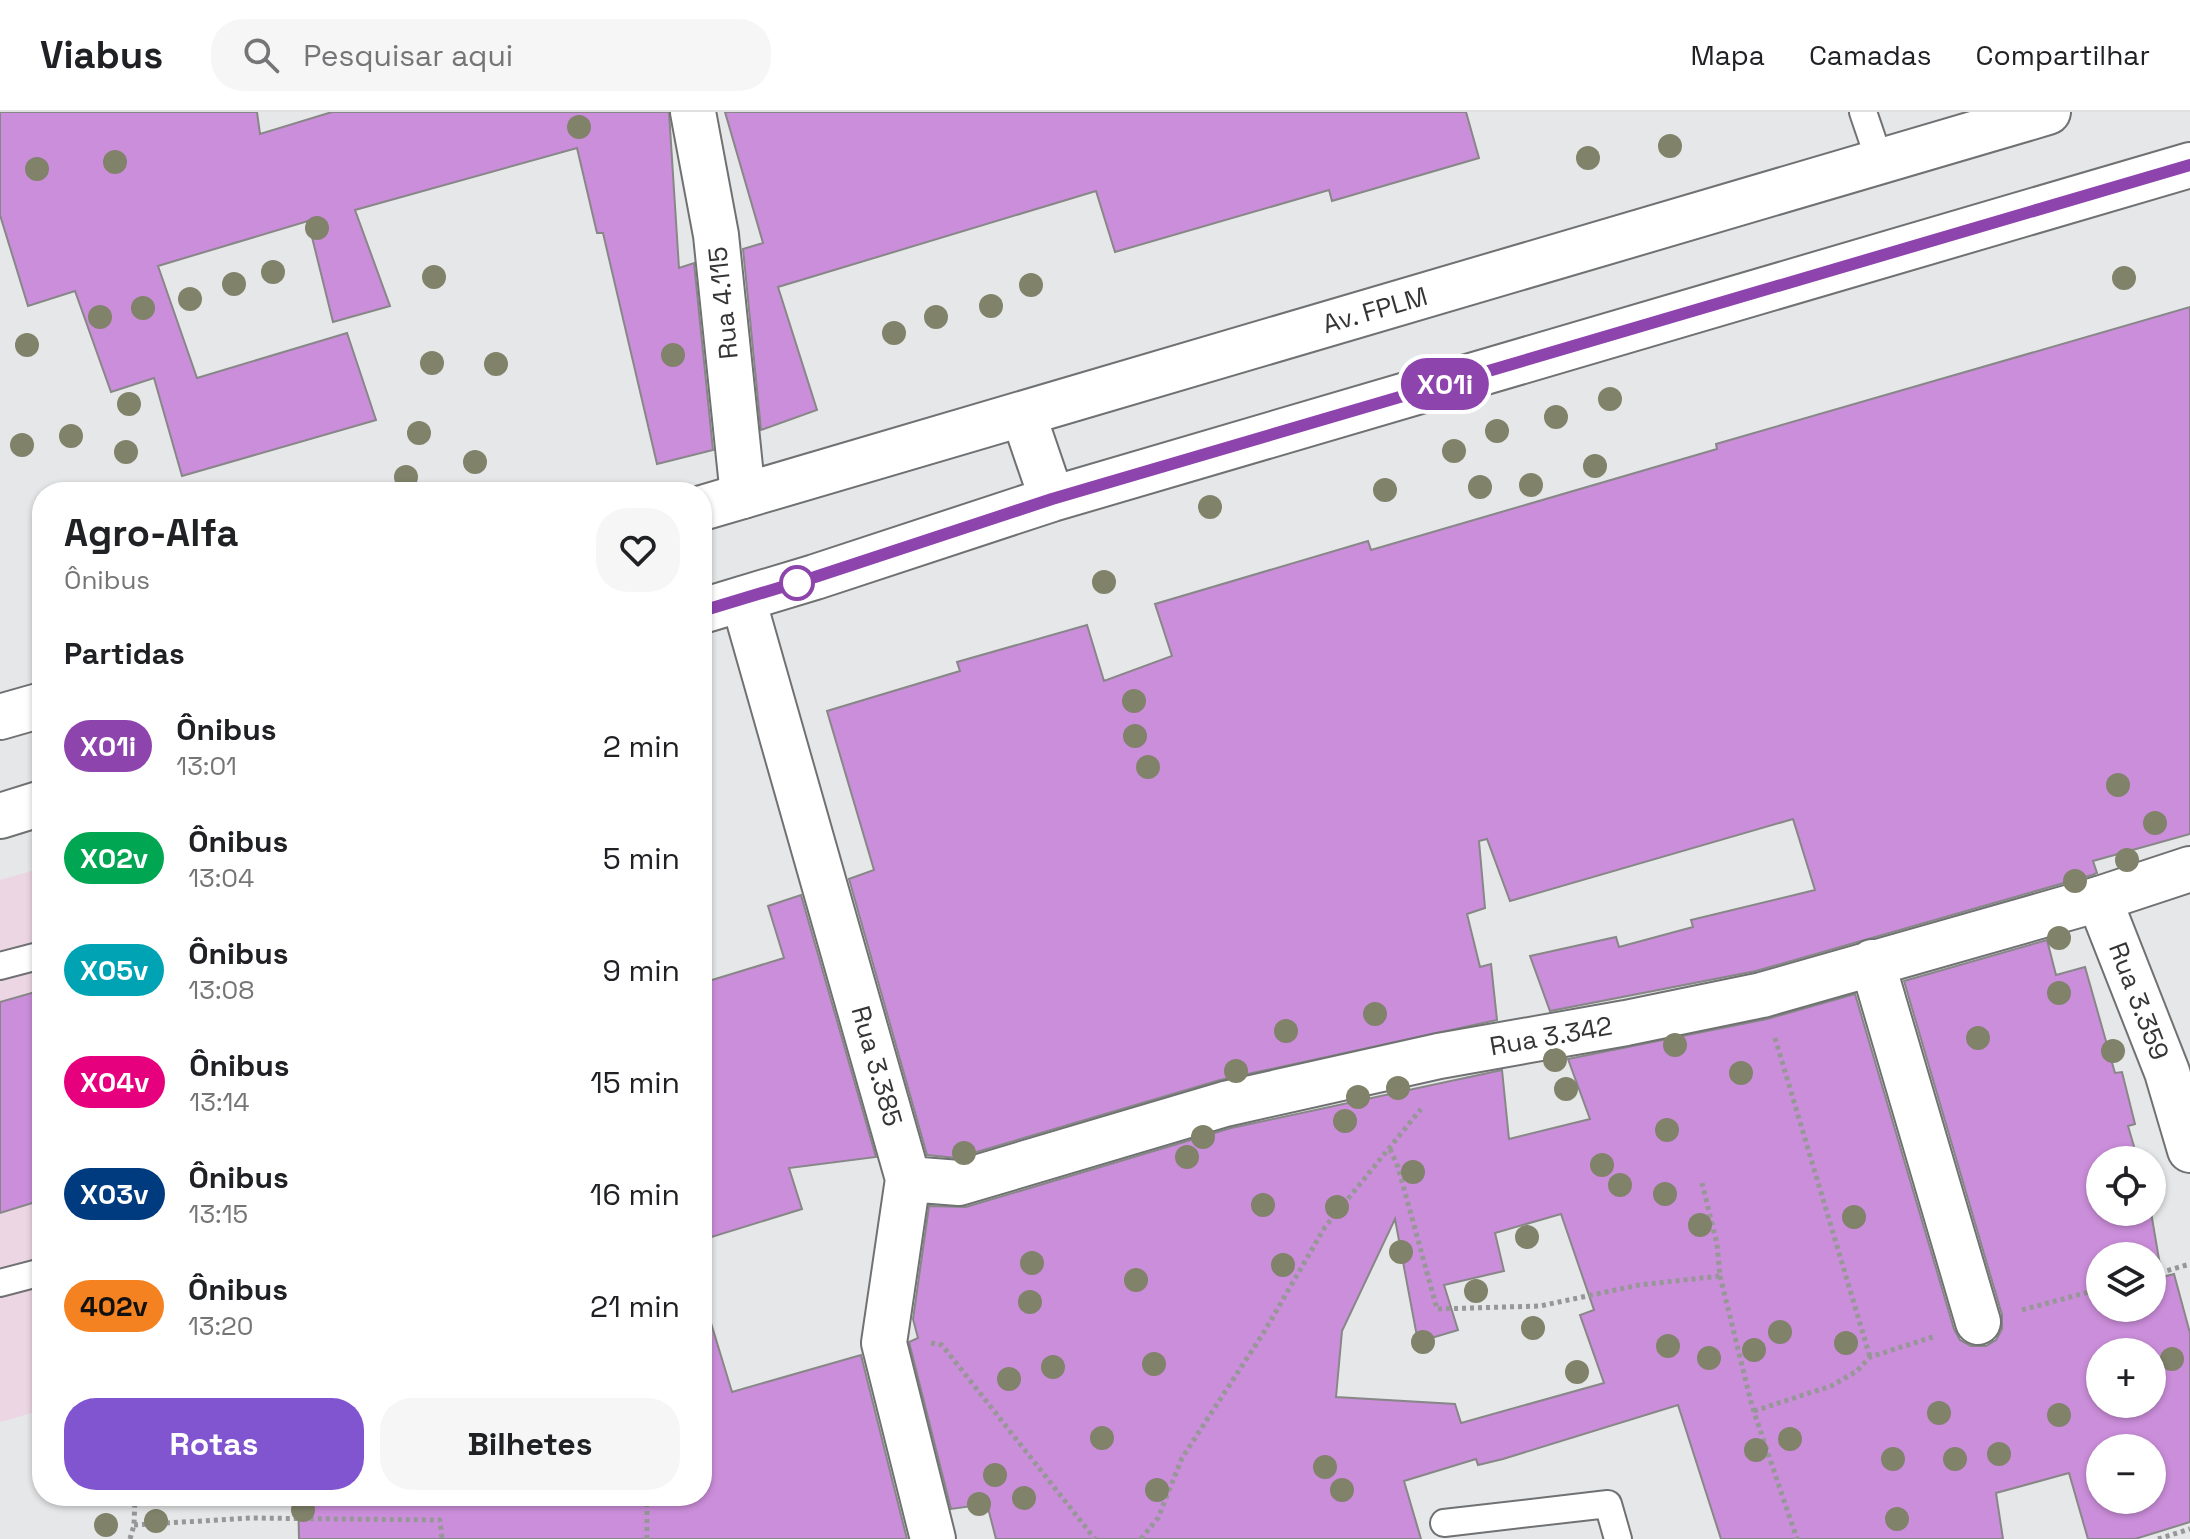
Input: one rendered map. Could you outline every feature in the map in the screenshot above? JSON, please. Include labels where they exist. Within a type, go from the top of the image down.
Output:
[{"type":"street","name":"Rua 4.115","points":[[693,112],[716,235],[722,502]]},
{"type":"street","name":"Av. FPLM","points":[[722,502],[2048,112]]},
{"type":"street","points":[[712,608],[1052,499],[2190,165]]},
{"type":"street","points":[[1023,414],[1052,499]]},
{"type":"street","name":"Rua 3.385","points":[[743,599],[908,1179],[884,1343],[933,1539]]},
{"type":"street","points":[[0,717],[32,708]]},
{"type":"street","points":[[0,816],[32,806]]},
{"type":"street","name":"Rua 3.342","points":[[908,1179],[959,1183],[1225,1104],[1439,1056],[1762,995],[2099,899],[2190,869]]},
{"type":"street","name":"Rua 3.359","points":[[2099,899],[2178,1068],[2190,1150]]},
{"type":"street","points":[[1872,962],[1978,1322]]},
{"type":"lane","points":[[1863,112],[1880,162]]},
{"type":"lane","points":[[0,966],[32,958]]},
{"type":"lane","points":[[0,1283],[32,1275]]},
{"type":"lane","points":[[1444,1523],[1608,1504],[1618,1539]]},
{"type":"path","points":[[1762,995],[1870,1357]]},
{"type":"path","points":[[1141,1539],[1158,1518],[1189,1446],[1264,1332],[1325,1227],[1429,1100],[1424,1081],[1439,1056]]},
{"type":"path","points":[[1390,1149],[1398,1167],[1437,1309],[1540,1306],[1639,1285],[1720,1276]]},
{"type":"path","points":[[1702,1183],[1717,1244],[1720,1276],[1754,1411],[1797,1539]]},
{"type":"path","points":[[2166,1271],[2190,1264]]},
{"type":"path","points":[[1754,1411],[1831,1386],[1857,1371],[1870,1357],[1978,1322],[2086,1293]]},
{"type":"path","points":[[887,1333],[942,1345],[1095,1539]]},
{"type":"path","points":[[130,1539],[135,1506]]},
{"type":"path","points":[[647,1506],[647,1539]]},
{"type":"path","points":[[134,1525],[250,1518],[440,1520],[442,1539]]},
{"type":"path","points":[[2158,1539],[2190,1529]]},
{"type":"shaded area","points":[[32,871],[32,1413],[0,1422],[0,880]]},
{"type":"building","points":[[0,112],[257,112],[260,134],[332,112],[669,112],[679,268],[694,263],[713,450],[657,464],[603,233],[597,233],[577,148],[355,210],[390,306],[333,322],[308,221],[158,266],[197,378],[347,333],[376,420],[182,476],[154,378],[111,392],[75,291],[28,306],[0,215]]},
{"type":"building","points":[[725,112],[1466,112],[1479,158],[1332,201],[1329,190],[1115,252],[1096,191],[778,287],[817,410],[761,430],[743,249],[763,243]]},
{"type":"building","points":[[2190,307],[2190,834],[2093,861],[2097,873],[2092,875],[1756,971],[1550,1011],[1530,956],[1616,937],[1619,947],[1693,927],[1691,920],[1815,890],[1793,819],[1510,901],[1487,839],[1479,841],[1485,908],[1467,914],[1480,967],[1491,964],[1497,1020],[1220,1080],[956,1158],[927,1155],[849,879],[874,870],[827,711],[960,671],[957,662],[1087,625],[1104,681],[1172,656],[1155,604],[1368,541],[1371,550],[1717,449],[1716,444]]},
{"type":"building","points":[[801,895],[876,1157],[789,1168],[802,1209],[712,1237],[712,980],[784,958],[768,906]]},
{"type":"building","points":[[2047,940],[2056,975],[2085,967],[2115,1073],[2122,1072],[2135,1124],[2128,1126],[2134,1146],[2086,1146],[2086,1226],[2153,1226],[2156,1242],[2086,1242],[2086,1322],[2166,1322],[2166,1276],[2174,1274],[2190,1333],[2190,1522],[2135,1539],[2088,1539],[2069,1473],[1996,1493],[2003,1539],[1721,1539],[1678,1405],[1503,1459],[1478,1465],[1476,1459],[1404,1481],[1421,1539],[996,1539],[987,1504],[951,1509],[909,1342],[918,1338],[913,1319],[929,1206],[966,1207],[1231,1128],[1502,1070],[1509,1139],[1590,1119],[1568,1059],[1767,1019],[1855,994],[1954,1329],[1960,1340],[1971,1346],[1986,1346],[1996,1340],[2002,1329],[2002,1315],[1904,981]],"holes":[[[1561,1214],[1594,1310],[1580,1315],[1604,1383],[1461,1423],[1455,1404],[1336,1397],[1342,1331],[1395,1219],[1418,1342],[1458,1330],[1444,1285],[1504,1271],[1495,1233]]]},
{"type":"building","points":[[32,993],[32,1203],[0,1213],[0,1002]]},
{"type":"building","points":[[712,1326],[732,1392],[861,1355],[907,1539],[299,1539],[298,1506],[712,1506]]},
{"type":"bus line","name":"X01i","points":[[712,608],[1052,499],[2190,165]]}]
